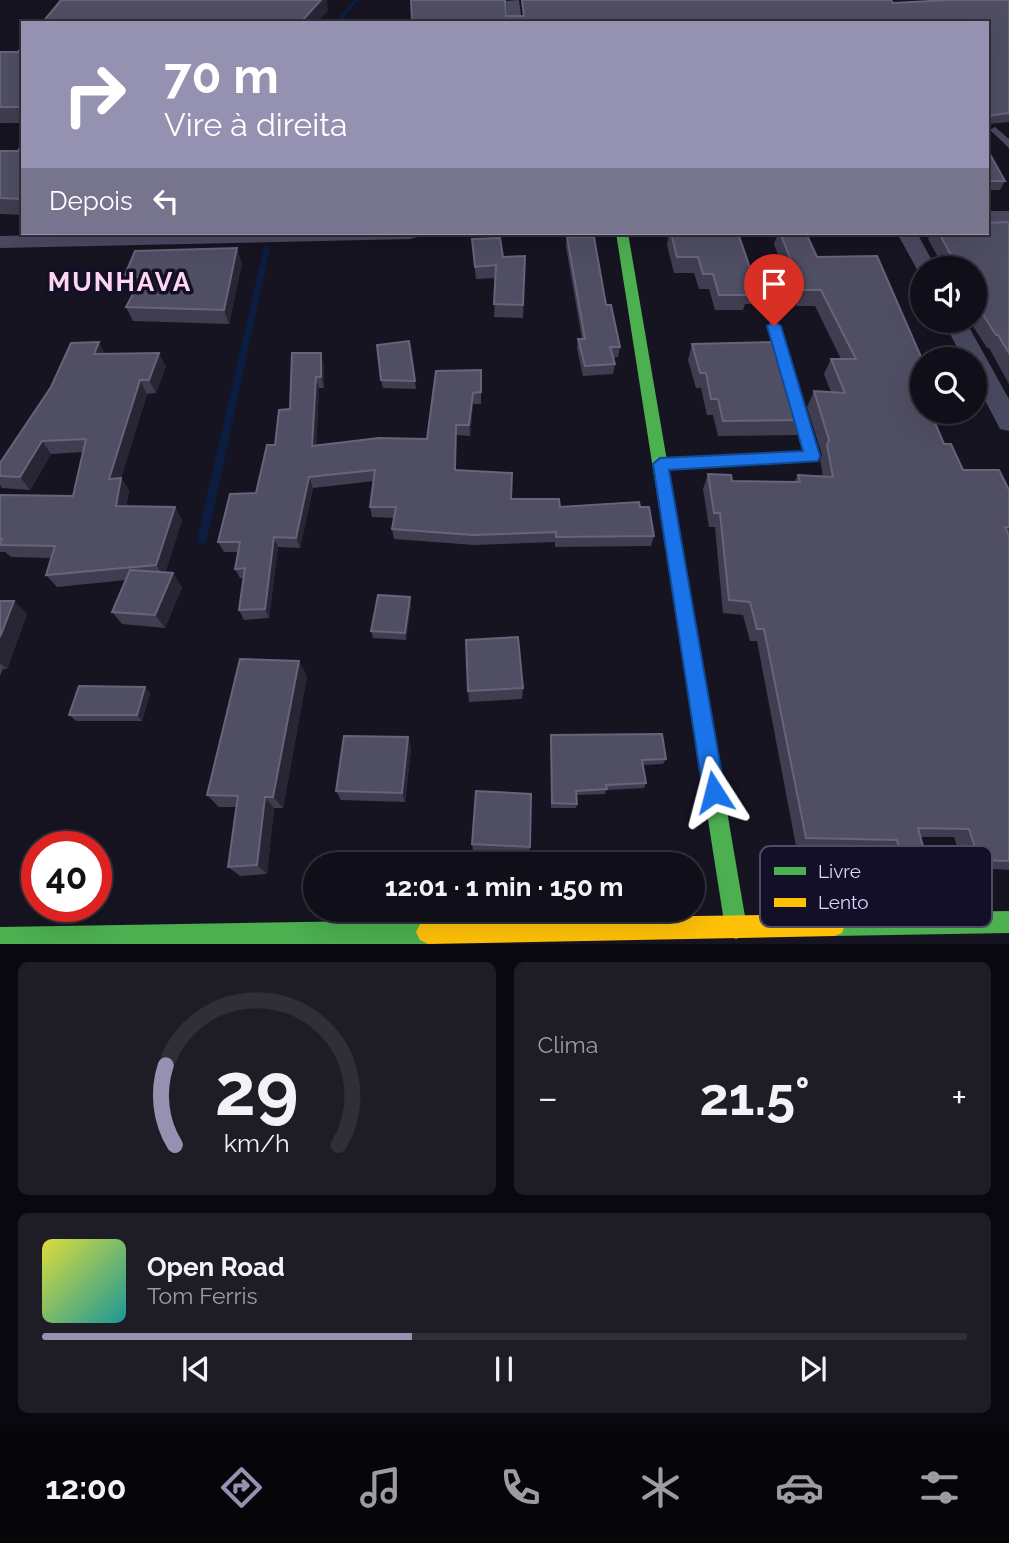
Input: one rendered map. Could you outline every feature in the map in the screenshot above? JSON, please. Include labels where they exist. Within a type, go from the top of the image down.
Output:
[{"type":"street","points":[[513,1],[515,21]]},
{"type":"street","points":[[989,217],[1009,217]]},
{"type":"street","points":[[0,242],[319,235]]},
{"type":"street","points":[[622,235],[737,936]]},
{"type":"street","points":[[908,235],[919,256]]},
{"type":"street","points":[[961,333],[1009,422]]},
{"type":"street","points":[[0,939],[737,936],[912,927]]},
{"type":"lane","points":[[995,131],[1009,145]]},
{"type":"lane","points":[[660,464],[812,456],[774,326]]},
{"type":"building","points":[[61,0],[321,0],[302,21],[44,21]]},
{"type":"building","points":[[411,0],[505,0],[506,16],[524,16],[522,0],[891,0],[893,3],[1009,0],[1009,113],[989,116],[989,21],[405,21],[412,20]]},
{"type":"building","points":[[21,48],[21,107],[0,107],[0,52],[18,52]]},
{"type":"building","points":[[21,146],[21,199],[0,198],[0,151],[18,151]]},
{"type":"building","points":[[989,153],[1005,181],[989,181]]},
{"type":"building","points":[[1009,222],[1009,353],[987,321],[987,256],[951,256],[940,235],[989,235],[989,223]]},
{"type":"building","points":[[672,235],[739,235],[757,288],[745,288],[748,295],[719,295],[713,274],[703,274],[698,257],[677,257]]},
{"type":"building","points":[[781,235],[807,235],[817,257],[877,256],[917,347],[910,347],[910,424],[936,424],[944,444],[951,444],[963,470],[999,470],[1009,490],[1009,527],[1005,527],[1009,536],[1009,861],[992,860],[992,846],[974,846],[969,829],[918,828],[923,846],[898,846],[897,840],[806,838],[764,629],[757,629],[750,602],[729,600],[720,513],[714,513],[708,474],[731,475],[732,481],[800,482],[798,475],[833,477],[827,445],[829,440],[814,391],[845,393],[831,359],[856,359],[821,290],[803,290]]},
{"type":"building","points":[[567,237],[594,237],[606,305],[611,305],[620,347],[610,347],[615,364],[585,366],[578,339],[585,339]]},
{"type":"building","points":[[500,238],[503,257],[525,256],[523,305],[494,304],[496,265],[475,267],[472,239]]},
{"type":"building","points":[[237,248],[224,310],[126,307],[142,277],[124,277],[135,251]]},
{"type":"building","points":[[409,341],[415,381],[381,380],[377,345]]},
{"type":"building","points":[[99,342],[94,354],[159,353],[149,380],[140,380],[109,479],[121,478],[116,506],[175,507],[156,565],[46,575],[55,546],[0,545],[0,495],[73,496],[86,439],[42,441],[20,477],[0,476],[0,463],[51,387],[71,343]]},
{"type":"building","points":[[776,342],[803,420],[723,421],[718,399],[711,399],[706,373],[700,373],[692,344]]},
{"type":"building","points":[[292,353],[321,353],[321,377],[316,377],[312,446],[379,438],[427,439],[436,371],[481,370],[481,392],[473,393],[469,425],[456,425],[455,470],[512,473],[511,499],[559,499],[560,507],[639,502],[640,507],[649,507],[654,536],[556,537],[556,532],[473,535],[392,529],[396,507],[370,507],[375,470],[309,477],[296,538],[274,537],[265,609],[239,610],[245,568],[235,569],[240,542],[218,542],[230,494],[256,493],[267,445],[275,445],[279,410],[290,409]]},
{"type":"building","points":[[130,570],[173,573],[155,615],[112,612]]},
{"type":"building","points":[[378,595],[410,597],[405,633],[371,631]]},
{"type":"building","points":[[0,601],[14,601],[0,637]]},
{"type":"building","points":[[518,637],[523,688],[468,691],[466,640]]},
{"type":"building","points":[[240,659],[299,661],[273,797],[265,797],[257,865],[228,867],[238,796],[207,795]]},
{"type":"building","points":[[79,686],[145,687],[137,715],[69,715]]},
{"type":"building","points":[[662,734],[666,759],[642,760],[646,783],[606,785],[607,789],[576,791],[577,804],[552,803],[551,735]]},
{"type":"building","points":[[344,736],[408,737],[402,793],[336,791]]},
{"type":"building","points":[[476,791],[531,794],[530,847],[472,844]]},
{"type":"waterway","points":[[338,21],[356,0]]},
{"type":"waterway","points":[[202,540],[267,247]]},
{"type":"traffic: fast","points":[[622,235],[736,928]]},
{"type":"traffic: fast","points":[[992,922],[1009,922]]},
{"type":"traffic: fast","points":[[0,939],[428,932]]},
{"type":"traffic: slow","points":[[428,932],[760,926]]},
{"type":"district","name":"MUNHAVA","points":[[120,282]]},
{"type":"route","points":[[714,792],[660,464],[812,456],[774,326]]}]
